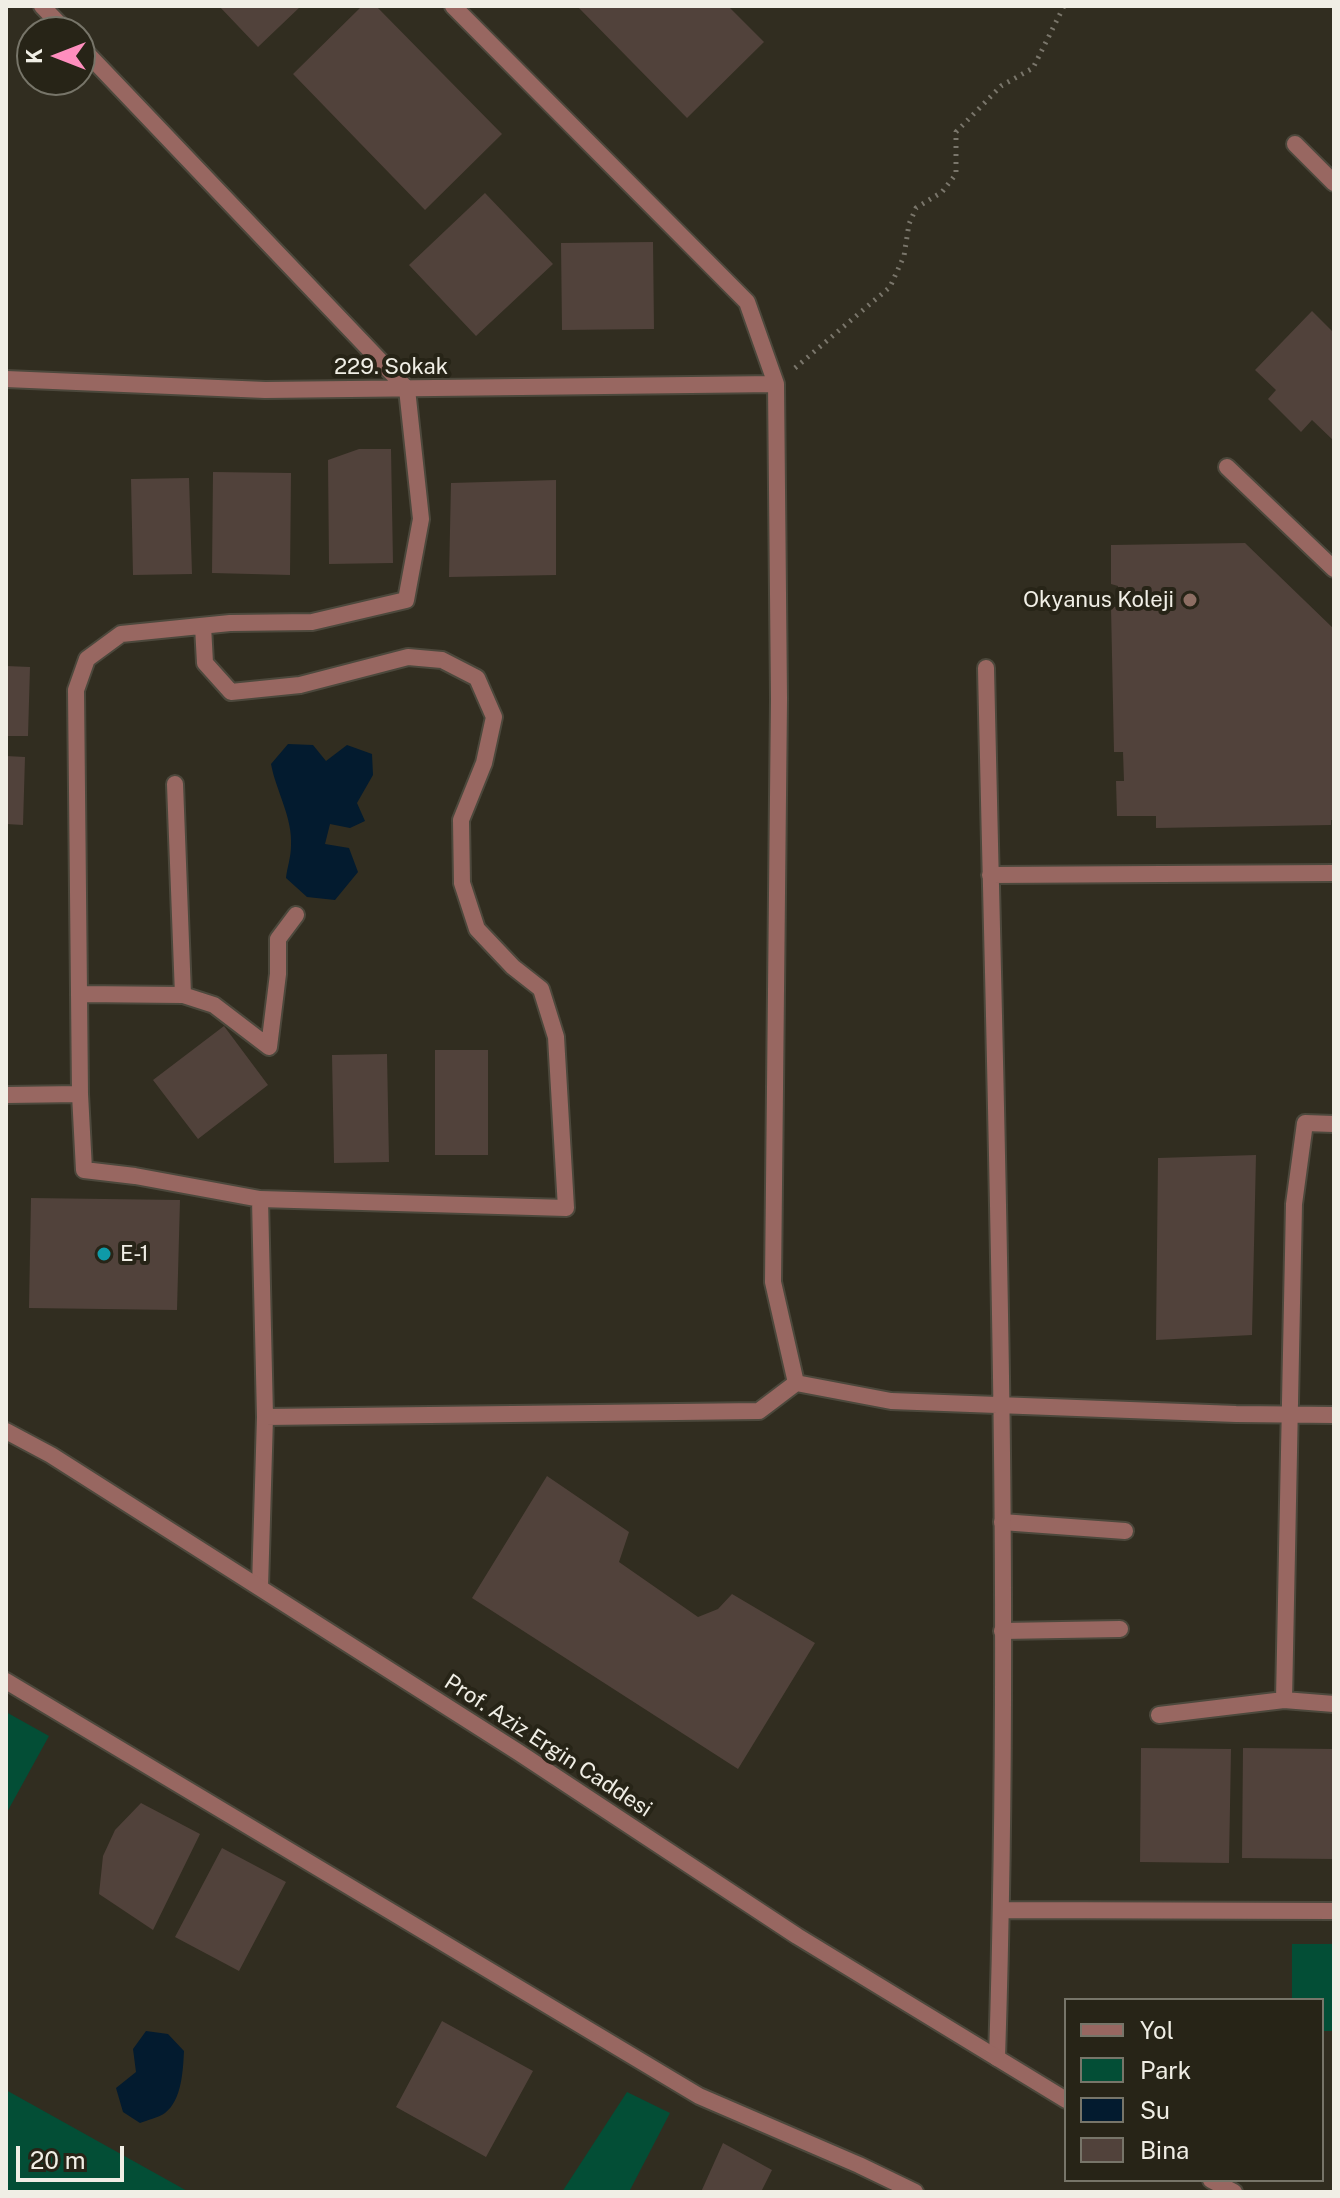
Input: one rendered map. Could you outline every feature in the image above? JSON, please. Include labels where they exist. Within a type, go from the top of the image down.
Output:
[{"type":"street","points":[[453,6],[747,302],[776,384],[779,699],[773,1282],[796,1383]]},
{"type":"street","points":[[96,63],[407,389],[421,519],[406,600],[312,622],[203,626],[121,634],[87,659],[76,690],[80,1094],[84,1170],[260,1199],[566,1208],[556,1037],[541,989],[513,967],[477,929],[462,883],[461,820],[484,763],[494,717],[477,678],[442,660],[408,657],[300,685],[231,692],[205,663],[203,626]]},
{"type":"street","points":[[1295,144],[1334,183]]},
{"type":"street","name":"229. Sokak","points":[[6,379],[265,390],[776,384]]},
{"type":"street","points":[[1227,467],[1334,569]]},
{"type":"street","points":[[986,668],[1002,1405],[1002,1910],[997,2058]]},
{"type":"street","points":[[175,784],[183,995]]},
{"type":"street","points":[[990,875],[1334,873]]},
{"type":"street","points":[[79,994],[183,995],[214,1005],[269,1047],[278,974],[278,939],[296,915]]},
{"type":"street","points":[[6,1095],[80,1094]]},
{"type":"street","points":[[1284,1700],[1294,1204],[1305,1123],[1334,1124]]},
{"type":"street","points":[[260,1199],[265,1417],[260,1587]]},
{"type":"street","points":[[265,1417],[759,1411],[796,1383],[891,1401],[1334,1415]]},
{"type":"street","name":"Prof. Aziz Ergin Caddesi","points":[[6,1431],[51,1455],[260,1587],[797,1936],[1064,2099]]},
{"type":"street","points":[[1002,1522],[1125,1531]]},
{"type":"street","points":[[1002,1631],[1120,1629]]},
{"type":"street","points":[[6,1681],[699,2096],[915,2192]]},
{"type":"street","points":[[1159,1715],[1284,1700],[1334,1704]]},
{"type":"street","points":[[1002,1910],[1334,1911]]},
{"type":"street","points":[[1215,2182],[1234,2192]]},
{"type":"path","points":[[776,384],[890,287],[904,256],[909,224],[916,208],[942,192],[956,174],[956,132],[1001,86],[1033,68],[1064,6]]},
{"type":"green space","points":[[6,1712],[49,1736],[6,1814]]},
{"type":"green space","points":[[1292,1944],[1334,1944],[1334,2031],[1324,2031],[1324,1998],[1292,1998]]},
{"type":"green space","points":[[6,2090],[189,2192],[6,2192]]},
{"type":"green space","points":[[627,2092],[670,2113],[629,2192],[562,2192]]},
{"type":"water","points":[[288,744],[313,745],[326,761],[347,745],[372,754],[373,775],[357,803],[365,821],[350,828],[330,824],[325,844],[349,848],[358,872],[335,900],[307,897],[286,878],[291,836],[271,764]]},
{"type":"water","points":[[146,2031],[168,2034],[184,2051],[184,2059],[180,2084],[171,2107],[162,2115],[140,2123],[123,2112],[116,2088],[136,2072],[133,2049]]},
{"type":"building","points":[[219,6],[301,6],[258,47]]},
{"type":"building","points":[[362,6],[376,6],[502,134],[425,210],[293,74]]},
{"type":"building","points":[[577,6],[728,6],[764,42],[687,118]]},
{"type":"building","points":[[485,193],[553,264],[476,336],[409,265]]},
{"type":"building","points":[[653,242],[654,329],[562,330],[561,243]]},
{"type":"building","points":[[1312,311],[1334,333],[1334,441],[1312,420],[1301,432],[1268,399],[1276,390],[1255,370]]},
{"type":"building","points":[[359,449],[391,449],[393,563],[329,564],[328,460]]},
{"type":"building","points":[[213,472],[291,473],[290,575],[212,573]]},
{"type":"building","points":[[189,478],[192,574],[133,575],[131,479]]},
{"type":"building","points":[[556,480],[556,575],[449,577],[451,483]]},
{"type":"building","points":[[1245,543],[1334,629],[1334,820],[1331,820],[1331,825],[1156,828],[1156,816],[1117,816],[1116,781],[1124,781],[1123,752],[1114,752],[1111,607],[1118,607],[1118,586],[1111,584],[1111,545]]},
{"type":"building","points":[[6,666],[30,667],[28,736],[6,736]]},
{"type":"building","points":[[6,756],[25,757],[23,825],[6,824]]},
{"type":"building","points":[[224,1026],[268,1085],[198,1139],[153,1080]]},
{"type":"building","points":[[435,1050],[488,1050],[488,1155],[435,1155]]},
{"type":"building","points":[[387,1054],[389,1162],[334,1163],[332,1055]]},
{"type":"building","points":[[1256,1155],[1252,1335],[1156,1340],[1158,1158]]},
{"type":"building","name":"E-1","points":[[31,1198],[180,1200],[177,1310],[29,1308]]},
{"type":"building","points":[[547,1476],[629,1532],[619,1562],[698,1617],[718,1609],[732,1594],[815,1643],[738,1769],[472,1598]]},
{"type":"building","points":[[1141,1748],[1231,1749],[1229,1863],[1140,1862]]},
{"type":"building","points":[[1243,1748],[1334,1749],[1334,1859],[1242,1858]]},
{"type":"building","points":[[141,1803],[200,1834],[153,1930],[99,1894],[103,1856],[115,1830]]},
{"type":"building","points":[[222,1848],[286,1882],[239,1971],[175,1937]]},
{"type":"building","points":[[442,2021],[533,2071],[486,2157],[396,2107]]},
{"type":"building","points":[[723,2143],[772,2170],[761,2192],[701,2192]]},
{"type":"place","name":"Okyanus Koleji","points":[[1190,600]]},
{"type":"place","name":"E-1","points":[[104,1254]]}]
